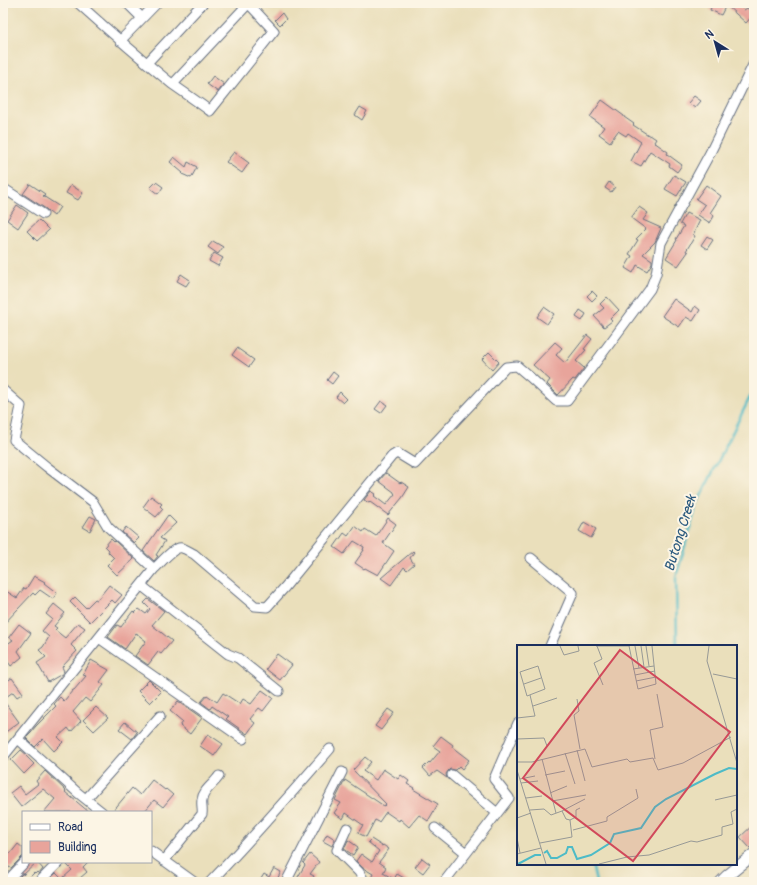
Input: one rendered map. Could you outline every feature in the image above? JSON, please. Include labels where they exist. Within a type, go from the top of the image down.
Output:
[{"type":"street","points":[[78,3],[120,41],[147,63],[174,84],[210,111],[274,31],[248,3],[174,84]]},
{"type":"street","points":[[127,3],[142,18]]},
{"type":"street","points":[[120,41],[157,3]]},
{"type":"street","points":[[147,63],[203,3]]},
{"type":"street","points":[[3,757],[142,586],[154,569],[174,550],[182,548],[194,554],[255,606],[267,607],[392,456],[397,453],[415,464],[506,367],[517,366],[556,401],[567,401],[650,289],[656,274],[661,243],[710,153],[754,62]]},
{"type":"street","points":[[3,188],[43,214]]},
{"type":"street","points":[[3,390],[21,406],[14,440],[93,502],[108,527],[154,569]]},
{"type":"street","points":[[531,558],[573,593],[550,645]]},
{"type":"street","points":[[142,586],[228,654],[238,658],[279,691]]},
{"type":"street","points":[[99,638],[243,739]]},
{"type":"street","points":[[86,799],[160,716]]},
{"type":"street","points":[[444,882],[509,798],[494,779],[517,725]]},
{"type":"street","points":[[18,739],[101,811]]},
{"type":"street","points":[[210,882],[248,843],[330,749]]},
{"type":"street","points":[[286,882],[342,772]]},
{"type":"street","points":[[452,775],[497,813]]},
{"type":"street","points":[[164,861],[202,814],[203,811],[201,801],[203,796],[219,776]]},
{"type":"street","points":[[347,828],[337,850],[359,872],[364,881],[363,882]]},
{"type":"street","points":[[435,828],[466,853]]},
{"type":"street","points":[[152,852],[194,882]]},
{"type":"street","points":[[722,882],[727,876],[754,854]]},
{"type":"street","points":[[6,882],[23,863]]},
{"type":"street","points":[[39,882],[58,863]]},
{"type":"building","points":[[713,3],[737,3],[744,10],[747,8],[754,14],[746,23],[726,5],[721,15],[710,10]]},
{"type":"building","points":[[282,13],[286,19],[280,25],[275,20]]},
{"type":"building","points":[[213,76],[224,84],[218,92],[207,84]]},
{"type":"building","points":[[694,96],[701,101],[695,108],[688,103]]},
{"type":"building","points":[[602,100],[634,124],[633,125],[656,139],[654,142],[682,165],[677,172],[669,166],[670,164],[650,151],[641,166],[631,161],[641,142],[628,133],[626,136],[618,131],[610,142],[599,134],[604,127],[590,117]]},
{"type":"building","points":[[360,107],[367,111],[362,120],[355,115]]},
{"type":"building","points":[[234,152],[249,163],[242,173],[226,162]]},
{"type":"building","points":[[174,157],[186,167],[188,162],[197,167],[191,178],[182,174],[183,173],[170,162]]},
{"type":"building","points":[[674,175],[686,182],[677,196],[665,189]]},
{"type":"building","points":[[156,182],[163,187],[158,194],[150,188]]},
{"type":"building","points":[[609,182],[615,187],[611,192],[605,188]]},
{"type":"building","points":[[30,184],[45,194],[43,196],[60,207],[54,216],[23,194]]},
{"type":"building","points":[[71,185],[83,193],[78,200],[66,193]]},
{"type":"building","points":[[706,185],[721,196],[710,213],[714,216],[710,223],[698,215],[705,205],[696,199]]},
{"type":"building","points":[[17,205],[28,213],[18,228],[7,220]]},
{"type":"building","points":[[639,207],[648,213],[643,220],[661,228],[655,242],[643,254],[652,260],[652,263],[647,271],[637,265],[633,273],[625,268],[632,256],[629,254],[638,240],[636,239],[646,229],[631,218]]},
{"type":"building","points":[[686,213],[700,220],[693,235],[695,236],[686,251],[688,252],[678,266],[666,258],[684,226],[680,224]]},
{"type":"building","points":[[39,220],[49,230],[37,241],[27,231]]},
{"type":"building","points":[[707,236],[713,240],[707,249],[701,245]]},
{"type":"building","points":[[213,241],[223,247],[218,254],[208,247]]},
{"type":"building","points":[[214,253],[223,258],[218,266],[209,261]]},
{"type":"building","points":[[181,274],[190,280],[186,286],[177,281]]},
{"type":"building","points":[[592,291],[597,296],[592,301],[587,296]]},
{"type":"building","points":[[607,297],[619,310],[610,319],[612,321],[604,327],[594,316],[604,308],[600,304]]},
{"type":"building","points":[[674,299],[692,312],[695,306],[700,310],[693,321],[686,317],[679,327],[662,316]]},
{"type":"building","points":[[544,307],[554,314],[547,324],[537,317]]},
{"type":"building","points":[[580,310],[586,314],[582,321],[576,317]]},
{"type":"building","points":[[587,335],[592,339],[584,349],[586,350],[576,361],[584,368],[575,380],[573,379],[558,395],[547,384],[550,380],[533,365],[555,342],[562,348],[556,355],[565,363]]},
{"type":"building","points":[[237,348],[254,360],[249,367],[232,355]]},
{"type":"building","points":[[489,352],[499,362],[492,370],[482,359]]},
{"type":"building","points":[[333,372],[338,376],[332,384],[327,380]]},
{"type":"building","points":[[340,392],[347,399],[343,403],[336,397]]},
{"type":"building","points":[[381,401],[387,405],[381,413],[375,409]]},
{"type":"building","points":[[386,473],[400,483],[401,482],[409,487],[388,515],[370,502],[369,503],[364,500],[371,491],[376,494],[374,496],[386,505],[395,494],[379,481]]},
{"type":"building","points":[[151,496],[162,504],[160,506],[163,509],[156,517],[143,507]]},
{"type":"building","points":[[168,515],[176,523],[160,538],[165,541],[154,561],[143,551]]},
{"type":"building","points":[[90,516],[96,519],[90,531],[83,527]]},
{"type":"building","points":[[388,518],[396,524],[383,543],[394,551],[378,575],[355,563],[364,550],[364,547],[354,541],[344,554],[334,547],[344,533],[348,536],[355,526],[363,532],[365,529],[376,536]]},
{"type":"building","points":[[584,522],[596,529],[591,538],[579,531]]},
{"type":"building","points":[[126,527],[139,538],[134,543],[122,532]]},
{"type":"building","points":[[111,539],[134,559],[117,575],[107,565],[114,558],[105,546]]},
{"type":"building","points":[[413,551],[414,552],[410,558],[414,564],[407,570],[404,567],[391,585],[381,578]]},
{"type":"building","points":[[34,576],[45,582],[44,583],[57,593],[53,599],[40,590],[35,595],[33,593],[3,625],[3,597],[6,591],[17,598],[24,588],[26,589]]},
{"type":"building","points":[[109,585],[122,595],[115,603],[112,600],[90,622],[70,602],[75,597],[86,608],[95,599],[97,600]]},
{"type":"building","points":[[148,599],[164,611],[152,625],[172,641],[161,654],[158,652],[148,665],[135,656],[146,641],[136,633],[125,649],[108,637],[117,625],[121,627],[133,611],[135,613],[139,609],[146,614],[150,609],[144,603]]},
{"type":"building","points":[[54,604],[65,613],[54,626],[57,628],[55,630],[65,638],[78,623],[85,628],[71,645],[77,651],[62,667],[64,671],[62,674],[48,682],[37,663],[46,657],[39,650],[43,647],[49,637],[42,631],[52,619],[46,614]]},
{"type":"building","points":[[19,624],[31,633],[18,651],[22,657],[11,666],[3,655],[3,647],[13,640],[9,637]]},
{"type":"building","points":[[277,654],[292,665],[280,680],[266,669]]},
{"type":"building","points":[[91,660],[109,670],[100,682],[104,685],[90,702],[85,698],[73,712],[81,721],[71,732],[68,728],[58,737],[63,742],[54,751],[43,739],[35,747],[26,738],[56,706],[54,704],[60,697],[64,701],[86,676],[83,675]]},
{"type":"building","points":[[12,678],[23,693],[17,697],[13,692],[3,699],[3,683]]},
{"type":"building","points":[[149,680],[161,692],[150,703],[138,691]]},
{"type":"building","points":[[262,690],[273,698],[263,711],[259,708],[250,719],[255,723],[247,734],[226,719],[228,717],[212,706],[210,709],[201,702],[207,695],[217,702],[223,693],[240,704],[243,699],[251,704]]},
{"type":"building","points":[[3,700],[19,722],[3,734]]},
{"type":"building","points":[[178,701],[202,718],[190,734],[180,726],[183,722],[170,711]]},
{"type":"building","points":[[96,707],[108,718],[94,731],[83,720]]},
{"type":"building","points":[[388,709],[394,713],[381,730],[375,726]]},
{"type":"building","points":[[125,722],[137,732],[132,739],[119,729]]},
{"type":"building","points":[[208,734],[223,744],[214,756],[200,746]]},
{"type":"building","points":[[441,736],[469,760],[462,769],[459,766],[455,770],[450,769],[446,774],[447,778],[437,771],[430,776],[423,768],[429,762],[430,763],[440,751],[433,746]]},
{"type":"building","points":[[21,750],[34,764],[24,774],[11,760]]},
{"type":"building","points":[[365,757],[371,762],[363,771],[376,780],[383,769],[398,779],[401,775],[409,781],[407,784],[414,788],[413,789],[438,804],[428,821],[419,815],[409,827],[400,819],[399,821],[386,812],[379,822],[375,820],[366,837],[358,833],[363,825],[346,813],[343,819],[334,813],[341,803],[335,800],[345,780],[384,806],[386,804],[353,770]]},
{"type":"building","points":[[45,771],[66,791],[65,792],[88,811],[45,811],[55,799],[43,789],[21,807],[10,793],[19,786],[25,794],[38,784],[36,781]]},
{"type":"building","points":[[152,780],[173,795],[163,807],[154,800],[145,811],[113,811],[132,788],[140,795]]},
{"type":"building","points":[[754,824],[754,844],[750,848],[740,837]]},
{"type":"building","points":[[327,834],[335,839],[332,846],[323,841]]},
{"type":"building","points":[[371,839],[389,849],[379,862],[386,867],[383,873],[394,879],[397,874],[411,882],[370,882],[373,874],[363,868],[356,861],[361,854],[372,862],[379,851],[368,842]]},
{"type":"building","points":[[348,840],[358,847],[353,855],[344,849]]},
{"type":"building","points":[[18,844],[22,847],[22,857],[11,868],[9,867],[3,874],[3,857],[7,852],[10,854]]},
{"type":"building","points":[[310,854],[319,862],[310,874],[314,876],[311,882],[295,882],[305,865],[303,863]]},
{"type":"building","points":[[422,858],[430,864],[423,873],[415,867]]},
{"type":"building","points":[[36,863],[38,863],[43,869],[39,874],[37,872],[35,874],[34,873],[25,882],[15,882],[23,873],[23,875]]},
{"type":"building","points":[[70,863],[87,863],[83,867],[87,872],[79,879],[82,882],[47,882],[56,873],[62,879],[72,870],[67,865]]},
{"type":"building","points":[[274,868],[281,872],[276,881],[278,882],[259,882],[264,874],[269,877]]},
{"type":"waterway","name":"Butong Creek","points":[[677,645],[676,577],[697,504],[754,389]]},
{"type":"waterway","name":"Butong Creek","points":[[592,865],[596,882]]}]
